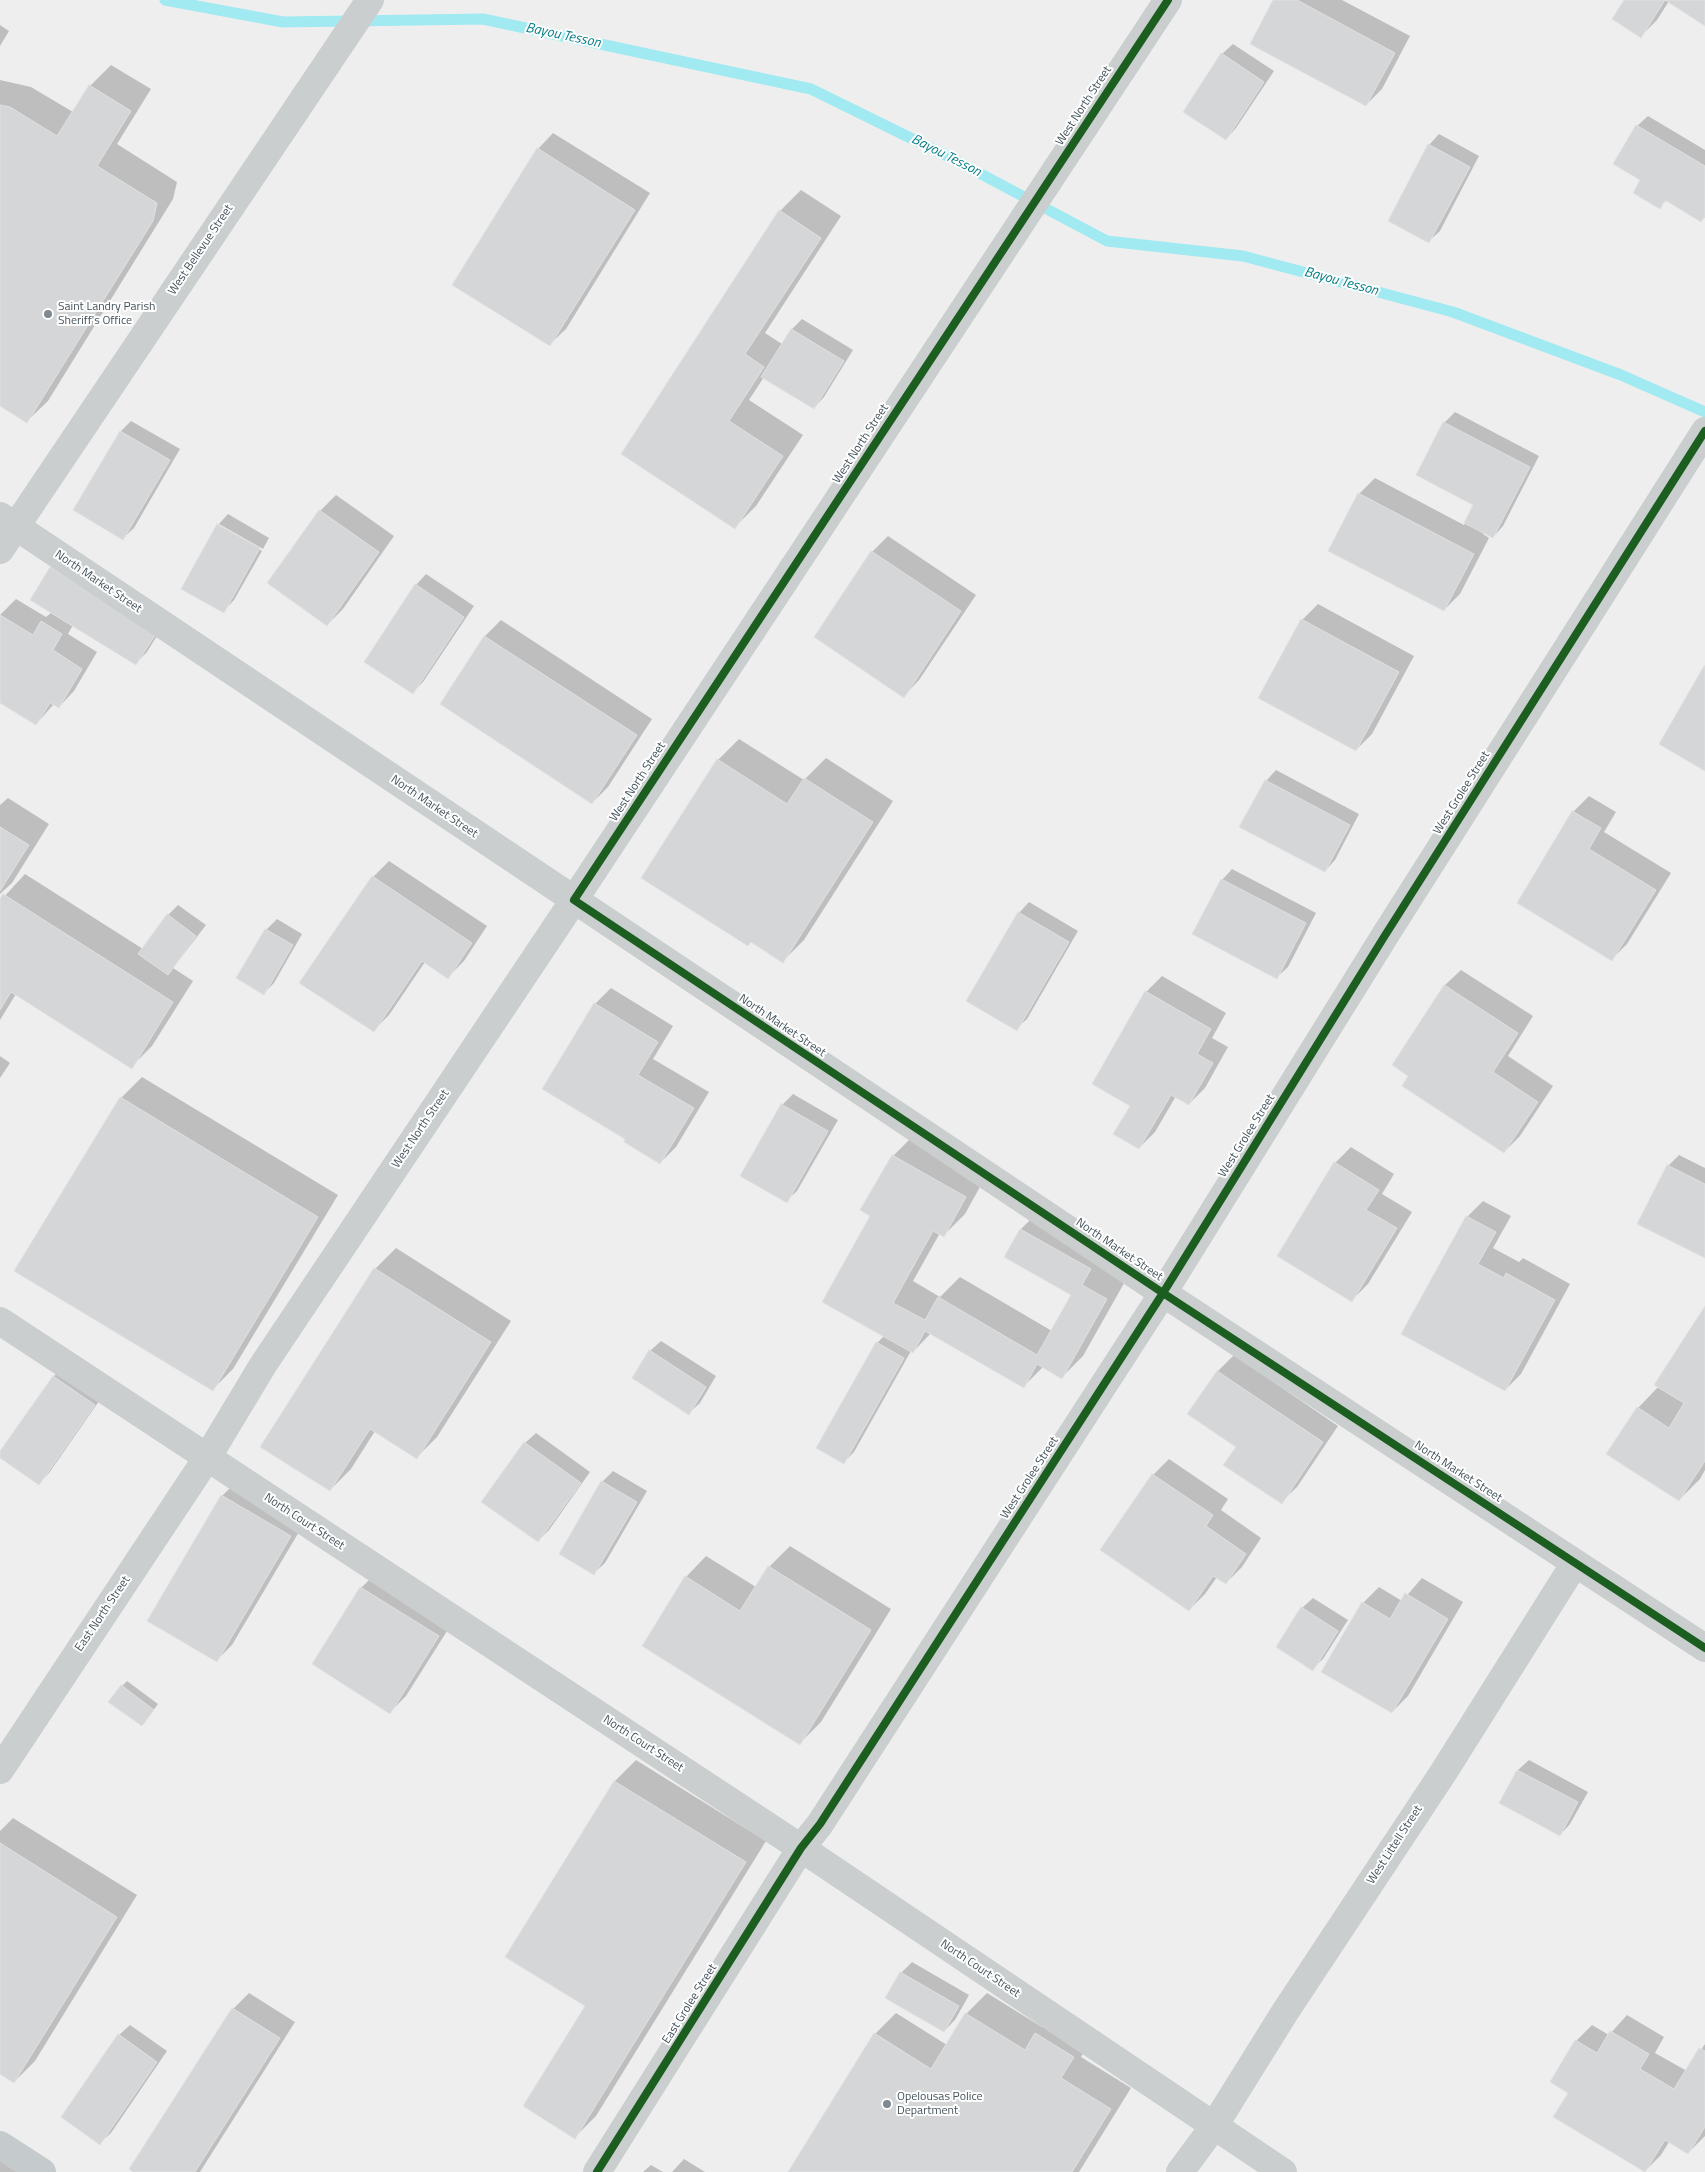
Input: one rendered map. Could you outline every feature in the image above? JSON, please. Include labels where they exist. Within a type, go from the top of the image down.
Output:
[{"type":"main road","points":[[0,2144],[42,2172]]},
{"type":"street","name":"West Bellevue Street","points":[[0,550],[8,521],[370,0]]},
{"type":"street","name":"West North Street","points":[[207,1458],[269,1356],[574,900],[1168,0]]},
{"type":"street","name":"West Grolee Street","points":[[801,1848],[820,1824],[1163,1293],[1384,937],[1700,439]]},
{"type":"street","name":"North Market Street","points":[[8,521],[1163,1293],[1705,1648]]},
{"type":"street","name":"North Court Street","points":[[0,1321],[801,1848],[1283,2172]]},
{"type":"street","name":"East North Street","points":[[0,1770],[207,1458]]},
{"type":"street","name":"West Littell Street","points":[[1180,2172],[1214,2126],[1285,2012],[1443,1773],[1575,1563]]},
{"type":"street","name":"East Grolee Street","points":[[596,2172],[801,1848]]},
{"type":"building","points":[[1273,0],[1297,0],[1395,53],[1366,106],[1250,44]]},
{"type":"building","points":[[1624,0],[1665,0],[1641,38],[1612,19]]},
{"type":"building","points":[[1665,0],[1705,0],[1705,26]]},
{"type":"building","points":[[1221,53],[1264,82],[1226,140],[1183,112]]},
{"type":"building","name":"Saint Landry Parish Sheriff's Office","points":[[89,85],[131,111],[97,166],[157,203],[153,221],[27,423],[0,406],[0,105],[10,107],[57,136]]},
{"type":"building","points":[[1636,125],[1705,166],[1705,216],[1701,222],[1665,200],[1660,209],[1633,193],[1640,180],[1613,164]]},
{"type":"building","points":[[1428,144],[1470,167],[1429,243],[1388,221]]},
{"type":"building","points":[[537,148],[635,210],[550,346],[452,285]]},
{"type":"building","points":[[779,210],[821,238],[745,354],[764,367],[729,421],[783,456],[735,529],[621,454]]},
{"type":"building","points":[[791,329],[844,361],[814,409],[761,377]]},
{"type":"building","points":[[1443,422],[1530,467],[1493,538],[1464,523],[1473,505],[1416,475]]},
{"type":"building","points":[[120,431],[170,460],[123,540],[73,510]]},
{"type":"building","points":[[1358,493],[1474,554],[1444,611],[1328,551]]},
{"type":"building","points":[[319,510],[379,552],[327,626],[267,583]]},
{"type":"building","points":[[217,524],[260,548],[224,613],[181,589]]},
{"type":"building","points":[[871,551],[961,611],[904,698],[814,637]]},
{"type":"building","points":[[50,567],[157,632],[136,665],[30,600]]},
{"type":"building","points":[[415,584],[464,617],[413,694],[364,662]]},
{"type":"building","points":[[0,615],[33,635],[41,621],[62,634],[53,650],[82,669],[59,708],[50,703],[36,725],[0,703]]},
{"type":"building","points":[[1301,619],[1399,672],[1356,751],[1258,698]]},
{"type":"building","points":[[484,636],[637,735],[592,804],[440,704]]},
{"type":"building","points":[[1705,666],[1705,771],[1659,744]]},
{"type":"building","points":[[717,759],[787,804],[804,778],[873,822],[783,963],[751,942],[748,946],[641,878]]},
{"type":"building","points":[[1265,780],[1350,825],[1325,872],[1239,827]]},
{"type":"building","points":[[1572,811],[1601,828],[1589,849],[1656,890],[1612,961],[1517,903]]},
{"type":"building","points":[[0,827],[29,845],[0,891]]},
{"type":"building","points":[[372,876],[472,943],[448,979],[422,961],[374,1032],[299,983]]},
{"type":"building","points":[[1221,879],[1306,923],[1277,979],[1192,934]]},
{"type":"building","points":[[3,894],[173,1002],[132,1069],[11,992],[0,1010],[0,899]]},
{"type":"building","points":[[1018,912],[1069,942],[1017,1031],[966,1001]]},
{"type":"building","points":[[167,914],[196,936],[168,975],[138,954]]},
{"type":"building","points":[[265,929],[293,945],[264,995],[236,978]]},
{"type":"building","points":[[1444,985],[1518,1033],[1493,1072],[1538,1102],[1504,1153],[1402,1086],[1408,1076],[1392,1065]]},
{"type":"building","points":[[1145,991],[1211,1029],[1197,1054],[1213,1063],[1189,1105],[1171,1095],[1139,1149],[1113,1134],[1130,1106],[1092,1084]]},
{"type":"building","points":[[594,1003],[658,1042],[638,1075],[694,1108],[660,1164],[624,1142],[625,1139],[542,1089]]},
{"type":"building","points":[[120,1097],[318,1217],[213,1391],[14,1271]]},
{"type":"building","points":[[781,1104],[828,1131],[787,1203],[740,1176]]},
{"type":"building","points":[[892,1155],[966,1197],[944,1237],[933,1231],[893,1303],[925,1320],[938,1297],[1037,1355],[1071,1295],[1004,1257],[1020,1229],[1091,1269],[1082,1285],[1107,1299],[1062,1379],[1037,1364],[1024,1388],[925,1331],[913,1353],[822,1302],[870,1216],[860,1210]]},
{"type":"building","points":[[1334,1162],[1379,1190],[1366,1210],[1397,1228],[1352,1302],[1277,1256]]},
{"type":"building","points":[[1667,1165],[1705,1184],[1705,1258],[1637,1224]]},
{"type":"building","points":[[1466,1216],[1496,1232],[1478,1264],[1504,1278],[1506,1273],[1555,1300],[1505,1391],[1401,1334]]},
{"type":"building","points":[[374,1268],[491,1342],[417,1459],[370,1429],[330,1491],[260,1447]]},
{"type":"building","points":[[1705,1306],[1705,1461],[1679,1501],[1606,1454],[1637,1407],[1669,1428],[1684,1403],[1654,1385]]},
{"type":"building","points":[[876,1342],[904,1358],[844,1464],[816,1448]]},
{"type":"building","points":[[649,1350],[706,1387],[689,1415],[632,1378]]},
{"type":"building","points":[[1217,1371],[1323,1442],[1282,1504],[1223,1465],[1236,1447],[1187,1414]]},
{"type":"building","points":[[53,1376],[95,1405],[39,1485],[0,1458],[0,1451]]},
{"type":"building","points":[[524,1442],[581,1483],[538,1542],[481,1502]]},
{"type":"building","points":[[1152,1474],[1213,1515],[1206,1526],[1246,1554],[1226,1584],[1213,1576],[1189,1611],[1100,1550]]},
{"type":"building","points":[[601,1481],[637,1502],[594,1575],[559,1554]]},
{"type":"building","points":[[221,1495],[291,1536],[217,1662],[147,1621]]},
{"type":"building","points":[[768,1566],[871,1630],[800,1745],[642,1646],[685,1576],[740,1611]]},
{"type":"building","points":[[360,1587],[439,1636],[390,1714],[312,1664]]},
{"type":"building","points":[[1405,1593],[1448,1619],[1392,1713],[1321,1672],[1362,1602],[1390,1619]]},
{"type":"building","points":[[1301,1607],[1338,1631],[1313,1671],[1276,1647]]},
{"type":"building","points":[[121,1685],[154,1710],[142,1726],[108,1702]]},
{"type":"building","points":[[1517,1770],[1578,1802],[1560,1836],[1499,1803]]},
{"type":"building","points":[[614,1781],[746,1862],[575,2139],[523,2106],[585,2006],[505,1957]]},
{"type":"building","points":[[0,1843],[117,1917],[14,2083],[0,2074]]},
{"type":"building","points":[[900,1972],[959,2006],[944,2032],[885,1998]]},
{"type":"building","points":[[232,2008],[280,2038],[195,2172],[133,2172],[129,2169]]},
{"type":"building","points":[[965,2013],[1025,2050],[1035,2033],[1074,2057],[1061,2078],[1111,2109],[1072,2172],[788,2172],[874,2033],[931,2069]]},
{"type":"building","points":[[1610,2031],[1649,2054],[1640,2069],[1674,2089],[1699,2048],[1705,2051],[1705,2127],[1688,2154],[1665,2140],[1645,2172],[1553,2117],[1568,2093],[1550,2082],[1575,2040],[1597,2053]]},
{"type":"building","points":[[118,2034],[157,2062],[100,2145],[61,2117]]},
{"type":"waterway","name":"Bayou Tesson","points":[[165,0],[283,22],[483,19],[811,89],[949,157],[1107,241],[1243,256],[1453,312],[1621,375],[1705,412]]},
{"type":"cycle path","points":[[1168,0],[574,900],[1163,1293],[1705,1648]]},
{"type":"cycle path","points":[[597,2172],[801,1848],[820,1824],[1163,1293],[1384,937],[1705,431]]},
{"type":"place","name":"Saint Landry Parish Sheriff's Office","points":[[48,314]]},
{"type":"place","name":"Opelousas Police Department","points":[[887,2104]]}]
